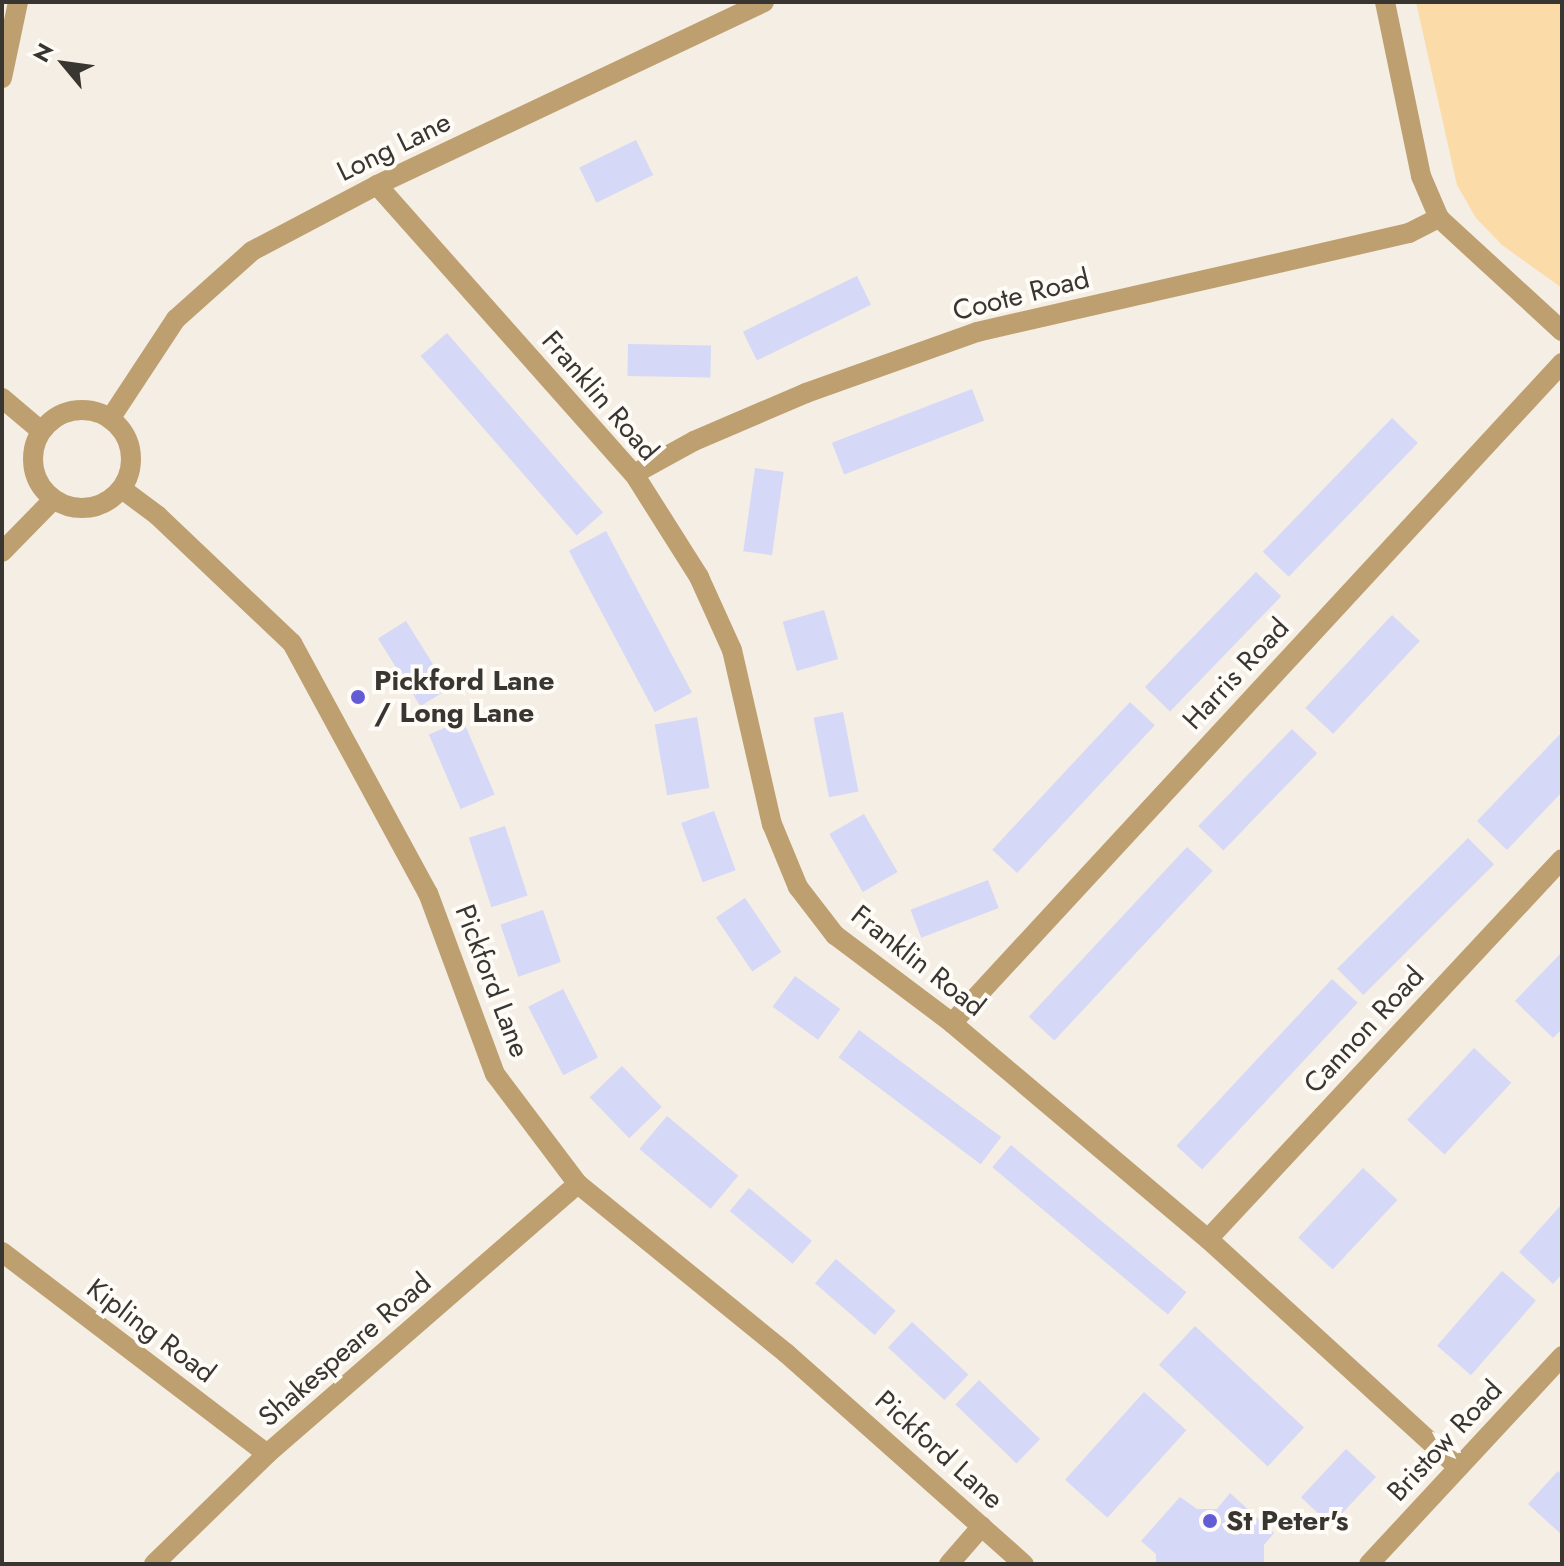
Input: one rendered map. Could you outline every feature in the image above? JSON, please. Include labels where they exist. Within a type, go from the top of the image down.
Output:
[{"type":"street","points":[[2,78],[18,2]]},
{"type":"street","name":"Long Lane","points":[[110,419],[176,319],[252,251],[377,185],[764,2]]},
{"type":"street","points":[[1385,2],[1421,176],[1439,218],[1562,331]]},
{"type":"street","name":"Franklin Road","points":[[377,185],[634,474],[699,577],[732,650],[772,824],[798,887],[835,935],[952,1023],[1208,1239],[1458,1467]]},
{"type":"street","name":"Coote Road","points":[[634,474],[694,441],[806,393],[977,332],[1409,233],[1439,218]]},
{"type":"street","name":"Harris Road","points":[[952,1023],[1562,363]]},
{"type":"street","points":[[2,398],[41,431]]},
{"type":"street","points":[[73,411],[93,411],[110,419],[123,433],[130,451],[130,470],[122,489],[107,501],[89,508],[70,508],[53,500],[40,486],[33,468],[33,449],[41,431],[55,418],[73,411]]},
{"type":"street","name":"Pickford Lane","points":[[122,489],[157,515],[292,643],[428,893],[495,1074],[578,1184],[786,1353],[1024,1564]]},
{"type":"street","points":[[2,552],[53,500]]},
{"type":"street","name":"Cannon Road","points":[[1208,1239],[1562,859]]},
{"type":"street","name":"Shakespeare Road","points":[[154,1564],[267,1454],[578,1184]]},
{"type":"street","name":"Kipling Road","points":[[2,1252],[267,1454]]},
{"type":"street","name":"Bristow Road","points":[[1369,1564],[1562,1356]]},
{"type":"street","points":[[949,1564],[982,1526]]},
{"type":"shaded area","points":[[1416,2],[1562,2],[1562,288],[1502,245],[1476,218],[1457,185]]},
{"type":"building","points":[[636,140],[653,175],[596,203],[579,168]]},
{"type":"building","points":[[857,276],[871,305],[757,360],[743,332]]},
{"type":"building","points":[[447,333],[603,513],[577,536],[421,356]]},
{"type":"building","points":[[628,344],[711,345],[710,377],[627,376]]},
{"type":"building","points":[[972,389],[984,421],[844,474],[832,443]]},
{"type":"building","points":[[1392,418],[1418,443],[1289,577],[1263,552]]},
{"type":"building","points":[[755,468],[784,472],[772,555],[743,551]]},
{"type":"building","points":[[606,531],[692,693],[655,712],[569,551]]},
{"type":"building","points":[[1256,572],[1281,596],[1170,711],[1145,687]]},
{"type":"building","points":[[824,610],[838,659],[797,671],[783,622]]},
{"type":"building","points":[[1392,615],[1420,641],[1333,734],[1305,708]]},
{"type":"building","points":[[406,621],[448,689],[420,706],[378,638]]},
{"type":"building","points":[[1130,702],[1155,725],[1017,873],[992,850]]},
{"type":"building","points":[[843,712],[858,792],[829,797],[814,718]]},
{"type":"building","points":[[697,717],[710,788],[667,795],[655,724]]},
{"type":"building","points":[[463,720],[495,795],[461,809],[429,734]]},
{"type":"building","points":[[1292,729],[1317,753],[1223,850],[1198,826]]},
{"type":"building","points":[[1562,732],[1562,792],[1507,850],[1477,821]]},
{"type":"building","points":[[714,811],[736,870],[703,882],[681,823]]},
{"type":"building","points":[[864,814],[898,872],[863,892],[829,834]]},
{"type":"building","points":[[505,826],[528,895],[491,907],[469,838]]},
{"type":"building","points":[[1468,838],[1494,864],[1363,995],[1337,969]]},
{"type":"building","points":[[1187,847],[1213,871],[1054,1041],[1029,1017]]},
{"type":"building","points":[[988,880],[999,908],[921,938],[911,910]]},
{"type":"building","points":[[745,898],[781,952],[752,971],[716,918]]},
{"type":"building","points":[[543,910],[561,962],[518,977],[500,925]]},
{"type":"building","points":[[1562,952],[1562,1029],[1553,1038],[1515,1001]]},
{"type":"building","points":[[795,976],[840,1009],[818,1040],[773,1007]]},
{"type":"building","points":[[1332,979],[1358,1003],[1202,1170],[1177,1146]]},
{"type":"building","points":[[563,989],[598,1058],[563,1075],[528,1007]]},
{"type":"building","points":[[859,1030],[1001,1137],[981,1164],[839,1057]]},
{"type":"building","points":[[1474,1048],[1511,1083],[1444,1154],[1407,1120]]},
{"type":"building","points":[[622,1066],[662,1107],[629,1138],[590,1097]]},
{"type":"building","points":[[667,1116],[738,1176],[711,1209],[639,1149]]},
{"type":"building","points":[[1011,1145],[1186,1292],[1168,1314],[992,1167]]},
{"type":"building","points":[[1363,1168],[1397,1200],[1333,1270],[1298,1237]]},
{"type":"building","points":[[749,1188],[812,1241],[793,1264],[730,1211]]},
{"type":"building","points":[[1562,1204],[1562,1274],[1553,1284],[1519,1252]]},
{"type":"building","points":[[836,1259],[896,1311],[875,1335],[815,1283]]},
{"type":"building","points":[[1502,1271],[1536,1301],[1471,1375],[1437,1346]]},
{"type":"building","points":[[912,1322],[968,1375],[944,1400],[888,1348]]},
{"type":"building","points":[[1195,1326],[1304,1428],[1268,1466],[1159,1365]]},
{"type":"building","points":[[979,1380],[1040,1439],[1017,1464],[955,1404]]},
{"type":"building","points":[[1144,1392],[1186,1430],[1107,1518],[1065,1480]]},
{"type":"building","points":[[1346,1449],[1376,1477],[1331,1525],[1301,1497]]},
{"type":"building","points":[[1558,1471],[1562,1475],[1562,1535],[1528,1504]]},
{"type":"building","name":"St Peter's","points":[[1230,1493],[1274,1533],[1264,1545],[1264,1564],[1156,1564],[1156,1554],[1141,1541],[1180,1497],[1197,1509],[1217,1509]]},
{"type":"place","name":"Pickford Lane / Long Lane","points":[[358,697]]},
{"type":"place","name":"St Peter's","points":[[1210,1521]]}]
